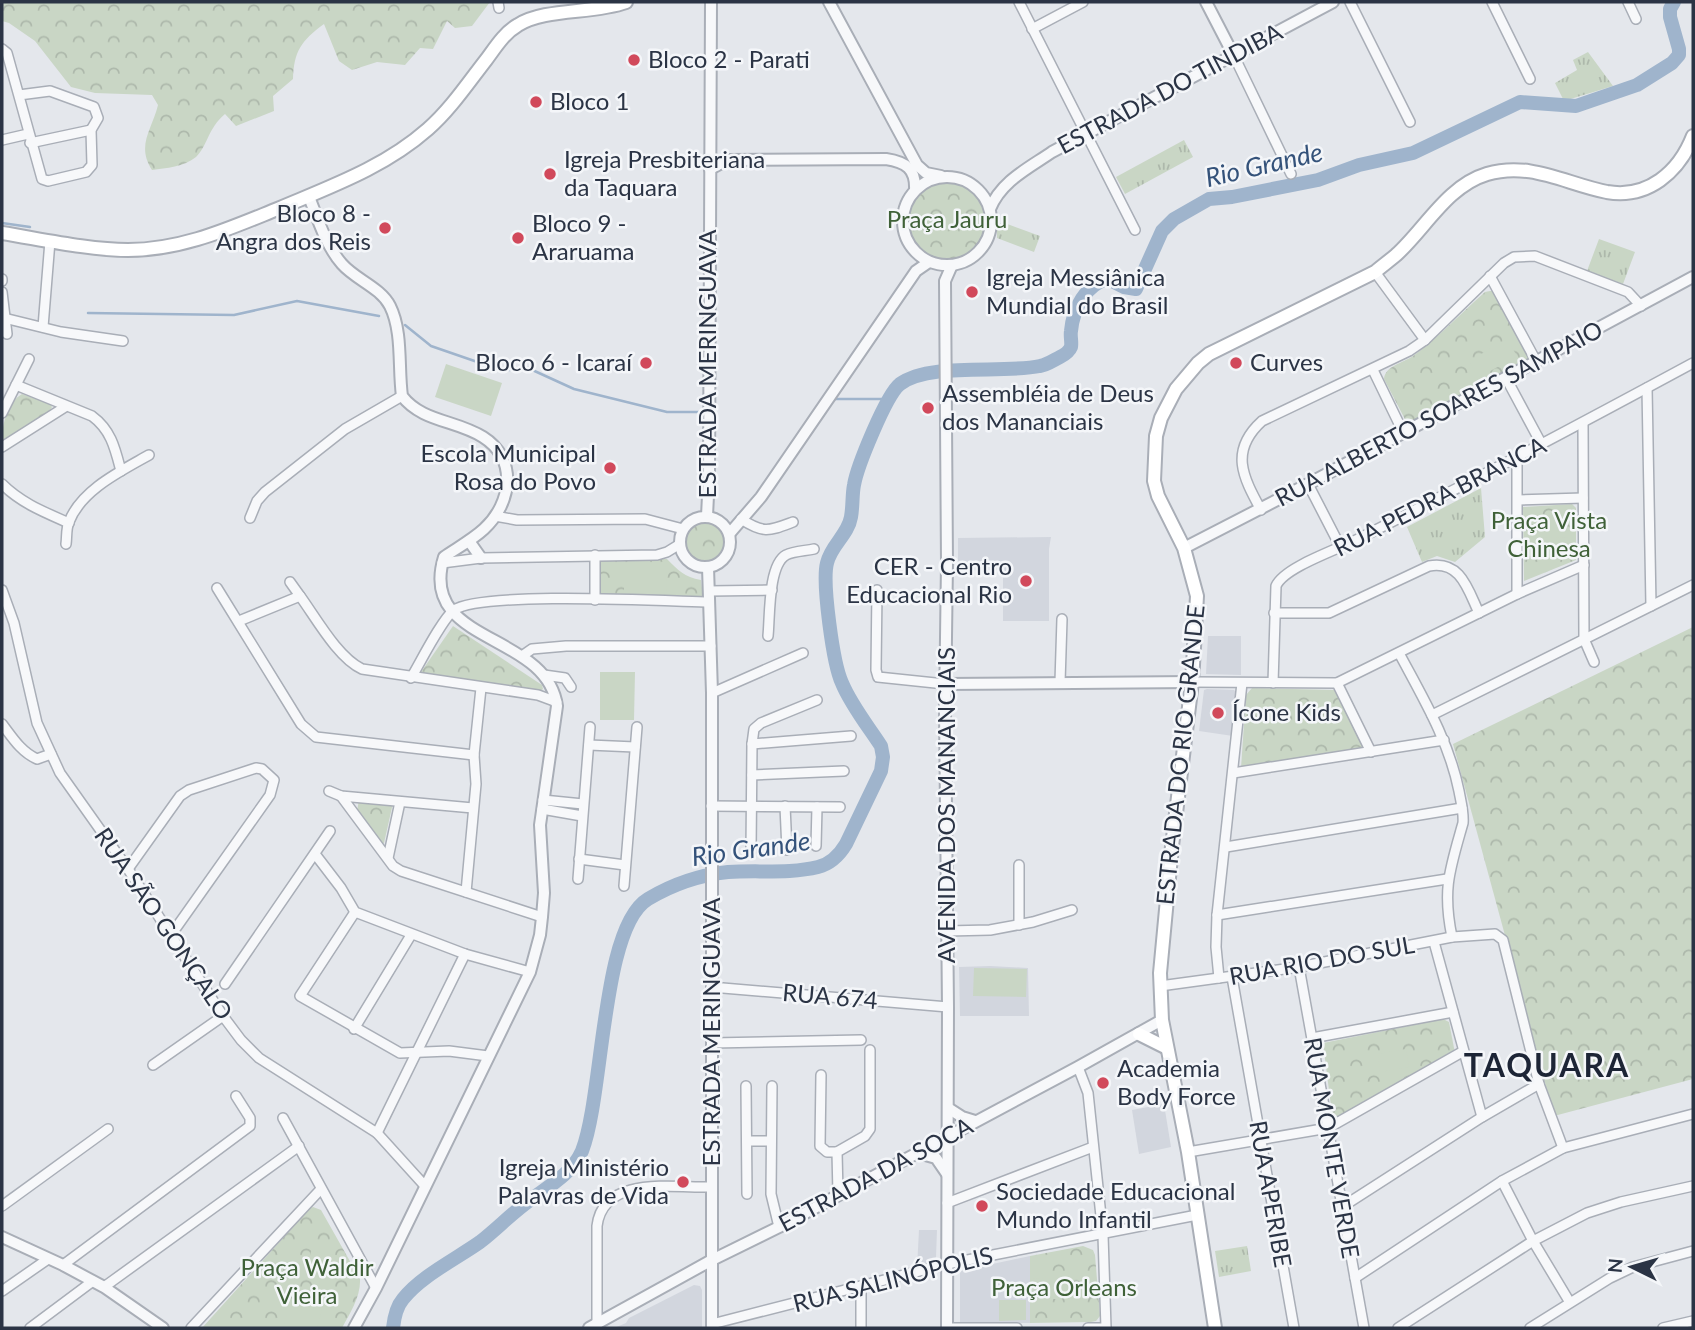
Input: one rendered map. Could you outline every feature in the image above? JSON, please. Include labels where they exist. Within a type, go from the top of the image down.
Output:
[{"type":"main road","points":[[2,233],[126,250],[189,243],[309,197],[383,163],[407,148],[438,121],[503,37],[518,25],[535,18],[612,7],[626,2]]},
{"type":"main road","name":"ESTRADA DO RIO GRANDE","points":[[1215,1328],[1188,1152],[1162,1020],[1160,986],[1172,846],[1192,681],[1198,596],[1184,548],[1158,496],[1154,481],[1156,436],[1161,418],[1176,389],[1198,363],[1217,350],[1375,272],[1397,254],[1450,197],[1468,182],[1487,173],[1528,170],[1607,192],[1644,190],[1660,182],[1674,169],[1687,152],[1693,136]]},
{"type":"main road","points":[[1139,1034],[1167,1048]]},
{"type":"street","name":"ESTRADA MERINGUAVA","points":[[707,516],[711,2]]},
{"type":"street","points":[[829,2],[921,170],[965,180],[985,197],[992,222],[990,234],[975,256],[952,265],[932,263],[917,253],[906,238],[903,220],[906,204],[915,190],[933,178],[943,176]]},
{"type":"street","points":[[1018,2],[1135,230]]},
{"type":"street","points":[[1032,29],[1083,2]]},
{"type":"street","points":[[1206,2],[1292,174]]},
{"type":"street","name":"ESTRADA DO TINDIBA","points":[[977,188],[992,188],[1009,181],[1052,152],[1334,2]]},
{"type":"street","points":[[1350,2],[1410,122]]},
{"type":"street","points":[[1492,2],[1530,79]]},
{"type":"street","points":[[1628,2],[1636,19]]},
{"type":"street","points":[[2,49],[7,53],[39,175],[48,181],[90,169],[90,130],[98,118],[94,107],[50,91],[19,95]]},
{"type":"street","points":[[2,140],[90,130]]},
{"type":"street","points":[[886,159],[897,154],[900,136]]},
{"type":"street","points":[[710,149],[727,160]]},
{"type":"street","points":[[710,169],[727,160],[886,159],[904,163],[912,170],[915,175],[915,190]]},
{"type":"street","name":"ESTRADA DO TINDIBA","points":[[990,209],[997,194],[1009,181]]},
{"type":"street","points":[[309,197],[340,262],[350,273],[383,295],[390,306],[397,333],[402,396],[419,413],[484,437],[505,461],[509,483],[495,516],[484,529],[444,557],[439,582],[441,595],[451,612],[465,623],[522,656],[544,675],[554,689],[557,702],[542,804],[542,917],[530,972],[354,1328]]},
{"type":"street","points":[[43,327],[50,241]]},
{"type":"street","points":[[916,271],[917,253]]},
{"type":"street","points":[[1261,510],[1242,470],[1244,445],[1254,429],[1262,421],[1409,351],[1425,340],[1504,262],[1514,257],[1535,256],[1628,292],[1641,306]]},
{"type":"street","points":[[727,529],[740,520],[768,487],[916,271],[932,263]]},
{"type":"street","name":"AVENIDA DOS MANANCIAIS","points":[[932,263],[945,281]]},
{"type":"street","name":"AVENIDA DOS MANANCIAIS","points":[[947,1328],[945,281],[952,265]]},
{"type":"street","points":[[1375,272],[1425,340]]},
{"type":"street","points":[[1490,276],[1536,361]]},
{"type":"street","name":"RUA ALBERTO SOARES SAMPAIO","points":[[1184,548],[1261,510],[1693,278]]},
{"type":"street","points":[[2,292],[7,334]]},
{"type":"street","points":[[4,318],[61,332],[123,341]]},
{"type":"street","points":[[2,413],[29,359]]},
{"type":"street","name":"RUA PEDRA BRANCA","points":[[1273,683],[1274,613],[1279,579],[1284,574],[1517,459],[1693,363]]},
{"type":"street","points":[[1373,370],[1403,432]]},
{"type":"street","points":[[1506,378],[1542,445]]},
{"type":"street","points":[[16,385],[92,416],[101,423],[110,433],[121,471]]},
{"type":"street","points":[[1647,388],[1651,606]]},
{"type":"street","points":[[250,518],[257,501],[265,492],[345,429],[402,396]]},
{"type":"street","points":[[2,447],[65,407]]},
{"type":"street","points":[[1583,424],[1584,639],[1594,662]]},
{"type":"street","points":[[66,544],[68,523],[83,501],[121,471],[149,455]]},
{"type":"street","points":[[1517,459],[1517,593]]},
{"type":"street","points":[[2,484],[28,505],[68,523]]},
{"type":"street","points":[[1308,484],[1341,548]]},
{"type":"street","points":[[1518,500],[1583,498]]},
{"type":"street","points":[[495,516],[517,520],[645,519],[683,529]]},
{"type":"street","points":[[707,516],[727,529],[729,551],[724,559],[708,567],[698,566],[683,554],[680,544],[683,529],[697,517],[707,516]]},
{"type":"street","points":[[740,520],[762,531],[793,522]]},
{"type":"street","points":[[469,541],[481,558]]},
{"type":"street","points":[[442,563],[481,558],[662,554],[680,544]]},
{"type":"street","points":[[768,636],[772,590],[779,561],[795,552],[814,549]]},
{"type":"street","points":[[595,555],[595,600]]},
{"type":"street","points":[[1274,613],[1329,614],[1438,564],[1461,574],[1479,613]]},
{"type":"street","points":[[877,590],[878,677],[945,684],[1192,681],[1337,683],[1517,593],[1584,565]]},
{"type":"street","name":"ESTRADA MERINGUAVA","points":[[708,567],[713,853],[712,1326]]},
{"type":"street","points":[[290,582],[352,665],[411,678],[538,695],[557,702]]},
{"type":"street","points":[[1432,715],[1693,585]]},
{"type":"street","points":[[217,588],[301,724],[316,737],[474,755]]},
{"type":"street","name":"RUA SÃO GONÇALO","points":[[2,590],[14,623],[37,723],[60,773],[128,869],[223,1016],[259,1058],[377,1133],[425,1186]]},
{"type":"street","points":[[411,678],[451,612],[473,603],[709,597],[772,590]]},
{"type":"street","points":[[239,621],[300,596]]},
{"type":"street","points":[[1060,682],[1062,618]]},
{"type":"street","points":[[506,647],[532,649],[566,646],[710,646]]},
{"type":"street","points":[[522,656],[532,649]]},
{"type":"street","points":[[712,693],[803,653]]},
{"type":"street","points":[[1399,653],[1444,740],[1462,808],[1464,823],[1447,878],[1446,910],[1452,937]]},
{"type":"street","points":[[544,675],[565,678],[571,687]]},
{"type":"street","points":[[1219,978],[1217,915],[1242,682]]},
{"type":"street","points":[[1337,683],[1371,752]]},
{"type":"street","points":[[466,892],[481,688]]},
{"type":"street","points":[[538,695],[554,689]]},
{"type":"street","points":[[751,851],[752,734],[761,723],[817,699]]},
{"type":"street","points":[[2,724],[19,746],[31,756],[37,759],[51,754]]},
{"type":"street","points":[[578,879],[590,727]]},
{"type":"street","points":[[624,886],[637,727]]},
{"type":"street","points":[[752,744],[851,736]]},
{"type":"street","points":[[1233,774],[1444,740]]},
{"type":"street","points":[[589,745],[635,747]]},
{"type":"street","points":[[128,869],[180,796],[189,790],[256,768],[262,769],[274,780],[270,795],[171,935]]},
{"type":"street","points":[[752,775],[844,771]]},
{"type":"street","points":[[329,791],[341,796],[473,808]]},
{"type":"street","points":[[341,796],[401,871],[542,917]]},
{"type":"street","points":[[388,858],[400,802]]},
{"type":"street","points":[[542,804],[583,804]]},
{"type":"street","points":[[542,804],[582,816]]},
{"type":"street","points":[[711,806],[840,807]]},
{"type":"street","points":[[785,806],[787,850]]},
{"type":"street","points":[[816,846],[817,807]]},
{"type":"street","points":[[1226,847],[1462,808]]},
{"type":"street","points":[[225,984],[330,831]]},
{"type":"street","points":[[315,854],[341,888],[355,912],[465,954],[530,972]]},
{"type":"street","points":[[579,859],[625,865]]},
{"type":"street","points":[[1019,865],[1019,925]]},
{"type":"street","points":[[1217,915],[1447,878]]},
{"type":"street","points":[[947,931],[990,930],[1072,910]]},
{"type":"street","points":[[355,912],[300,996],[400,1053],[419,1051],[488,1056]]},
{"type":"street","points":[[355,1029],[411,934]]},
{"type":"street","name":"RUA RIO DO SUL","points":[[1160,986],[1299,967],[1452,937],[1495,934],[1503,940],[1539,1084]]},
{"type":"street","points":[[1434,942],[1482,1117]]},
{"type":"street","points":[[377,1133],[465,954]]},
{"type":"street","name":"RUA MONTE VERDE","points":[[1299,967],[1364,1328]]},
{"type":"street","name":"RUA APERIBE","points":[[1232,977],[1294,1328]]},
{"type":"street","name":"RUA 674","points":[[712,987],[948,1007]]},
{"type":"street","points":[[1312,1038],[1453,1012]]},
{"type":"street","points":[[153,1065],[223,1016]]},
{"type":"street","name":"ESTRADA DA SOCA","points":[[593,1326],[1162,1020]]},
{"type":"street","points":[[712,1043],[861,1040]]},
{"type":"street","points":[[821,1075],[820,1146],[827,1152],[837,1152],[865,1136],[870,1129],[870,1050]]},
{"type":"street","points":[[1188,1152],[1328,1128],[1462,1052]]},
{"type":"street","points":[[1078,1067],[1088,1093],[1103,1235],[1106,1328],[1088,1328]]},
{"type":"street","points":[[1342,1207],[1482,1117],[1539,1084],[1563,1148]]},
{"type":"street","points":[[746,1086],[747,1194]]},
{"type":"street","points":[[772,1086],[772,1201],[779,1227]]},
{"type":"street","points":[[63,1265],[250,1126],[250,1118],[236,1096]]},
{"type":"street","points":[[948,1108],[961,1117],[975,1121]]},
{"type":"street","points":[[1354,1278],[1503,1181],[1563,1148],[1693,1114]]},
{"type":"street","points":[[283,1118],[376,1288]]},
{"type":"street","points":[[2,1206],[108,1129]]},
{"type":"street","points":[[747,1141],[771,1140]]},
{"type":"street","points":[[104,1287],[299,1146]]},
{"type":"street","points":[[947,1203],[1093,1147]]},
{"type":"street","points":[[837,1152],[838,1194]]},
{"type":"street","points":[[918,1153],[936,1158],[947,1174]]},
{"type":"street","points":[[1503,1181],[1533,1241],[1569,1301]]},
{"type":"street","points":[[1398,1328],[1533,1241],[1587,1213],[1605,1206],[1693,1186]]},
{"type":"street","points":[[593,1326],[597,1226],[598,1215],[603,1206],[612,1196],[633,1188],[712,1187]]},
{"type":"street","points":[[191,1328],[321,1189]]},
{"type":"street","name":"RUA SALINÓPOLIS","points":[[712,1326],[947,1264],[1103,1235],[1197,1214]]},
{"type":"street","points":[[2,1237],[104,1287],[163,1328]]},
{"type":"street","points":[[1535,1327],[1569,1301],[1633,1267],[1693,1251]]},
{"type":"street","points":[[2,1291],[48,1259]]},
{"type":"street","points":[[30,1328],[93,1281]]},
{"type":"street","points":[[861,1287],[861,1328]]},
{"type":"street","points":[[1663,1328],[1693,1321]]},
{"type":"street","points":[[947,1328],[1017,1328]]},
{"type":"shaded area","name":"CER - Centro Educacional Rio","points":[[1051,537],[1049,621],[1003,621],[1003,570],[958,571],[958,538]]},
{"type":"shaded area","points":[[1208,636],[1241,636],[1241,675],[1206,674]]},
{"type":"shaded area","name":"Ícone Kids","points":[[1204,690],[1234,690],[1237,693],[1233,736],[1199,731]]},
{"type":"shaded area","points":[[959,967],[1028,968],[1029,1016],[960,1016]]},
{"type":"shaded area","points":[[1164,1104],[1171,1147],[1139,1154],[1132,1110]]},
{"type":"shaded area","points":[[919,1230],[937,1230],[936,1257],[931,1264],[917,1268]]},
{"type":"shaded area","points":[[1030,1256],[1030,1323],[960,1323],[960,1271]]},
{"type":"shaded area","points":[[694,1285],[700,1286],[702,1290],[702,1328],[614,1328],[626,1323],[629,1318]]},
{"type":"green space","points":[[2,2],[490,2],[472,26],[455,28],[447,21],[433,49],[420,48],[405,65],[377,62],[352,70],[339,61],[324,24],[300,47],[293,79],[273,96],[274,111],[236,126],[225,114],[219,119],[196,157],[180,165],[152,170],[147,161],[145,145],[158,105],[152,95],[95,93],[71,87],[35,41],[2,21]]},
{"type":"green space","points":[[1588,52],[1613,86],[1564,101],[1555,83],[1577,70],[1573,60]]},
{"type":"green space","points":[[1184,140],[1193,157],[1125,194],[1116,177]]},
{"type":"green space","name":"Praça Jauru","points":[[947,179],[963,182],[976,191],[985,204],[988,220],[985,236],[976,249],[963,258],[947,261],[931,258],[918,249],[909,236],[906,220],[909,204],[918,191],[931,182]]},
{"type":"green space","points":[[1002,222],[1040,236],[1034,252],[997,238],[997,227]]},
{"type":"green space","points":[[1599,239],[1635,252],[1623,284],[1587,271]]},
{"type":"green space","points":[[1494,291],[1530,354],[1530,359],[1408,425],[1384,379],[1385,375],[1391,368],[1423,349],[1485,292]]},
{"type":"green space","points":[[1507,339],[1517,356],[1478,378],[1469,361]]},
{"type":"green space","points":[[446,364],[502,383],[491,416],[435,397]]},
{"type":"green space","points":[[22,394],[52,407],[49,412],[5,441],[2,439],[2,433],[7,414],[13,402]]},
{"type":"green space","points":[[1481,488],[1485,537],[1455,562],[1437,556],[1422,562],[1407,527]]},
{"type":"green space","name":"Praça Vista Chinesa","points":[[1572,504],[1576,508],[1576,560],[1524,581],[1523,507]]},
{"type":"green space","points":[[704,521],[718,527],[724,541],[718,555],[704,561],[690,555],[684,541],[690,527]]},
{"type":"green space","points":[[1534,537],[1574,538],[1574,560],[1534,560]]},
{"type":"green space","points":[[667,559],[686,575],[701,580],[703,596],[600,595],[597,591],[599,560]]},
{"type":"green space","points":[[624,570],[667,570],[666,595],[624,595]]},
{"type":"green space","points":[[453,626],[542,685],[543,689],[541,691],[423,676],[421,672]]},
{"type":"green space","points":[[1693,627],[1693,1079],[1554,1116],[1453,744]]},
{"type":"green space","points":[[600,672],[635,672],[634,720],[600,720]]},
{"type":"green space","points":[[1252,688],[1335,690],[1363,745],[1363,750],[1241,768],[1246,695]]},
{"type":"green space","points":[[359,800],[393,803],[384,843],[382,844],[357,811]]},
{"type":"green space","points":[[974,968],[1027,969],[1026,997],[973,996]]},
{"type":"green space","points":[[1443,1019],[1449,1022],[1455,1053],[1339,1116],[1332,1114],[1323,1043]]},
{"type":"green space","points":[[1406,1049],[1409,1067],[1380,1072],[1378,1054]]},
{"type":"green space","name":"Praça Waldir Vieira","points":[[313,1207],[321,1210],[360,1279],[357,1298],[342,1328],[202,1328],[309,1209]]},
{"type":"green space","name":"Praça Orleans","points":[[1083,1246],[1093,1250],[1095,1255],[1100,1316],[1091,1322],[1030,1323],[1030,1256]]},
{"type":"green space","points":[[1247,1246],[1251,1271],[1219,1277],[1215,1251]]},
{"type":"green space","points":[[311,1251],[340,1256],[337,1273],[308,1268]]},
{"type":"green space","points":[[1062,1278],[1062,1299],[1033,1299],[1033,1279]]},
{"type":"green space","points":[[295,1287],[326,1295],[317,1328],[283,1328]]},
{"type":"green space","points":[[999,1300],[1026,1300],[1026,1320],[999,1321]]},
{"type":"waterway","name":"Rio Grande","points":[[393,1328],[399,1305],[410,1291],[429,1275],[480,1242],[519,1208],[561,1177],[578,1159],[589,1125],[612,976],[621,942],[633,916],[648,899],[677,885],[718,873],[818,867],[827,864],[846,844],[881,771],[883,757],[881,746],[850,699],[839,673],[829,623],[827,563],[847,529],[852,513],[856,476],[866,448],[887,402],[900,384],[929,373],[1024,368],[1048,364],[1068,352],[1071,347],[1072,323],[1087,292],[1108,279],[1124,287],[1136,289],[1162,231],[1174,219],[1209,199],[1318,180],[1359,165],[1413,153],[1520,102],[1576,106],[1637,85],[1672,63],[1679,55],[1670,17],[1674,2]]},
{"type":"waterway","points":[[2,223],[30,227]]},
{"type":"waterway","points":[[88,313],[234,315],[297,301],[379,316]]},
{"type":"waterway","points":[[405,325],[431,346],[489,366],[509,370],[528,368],[574,389],[667,412],[702,412]]},
{"type":"waterway","points":[[834,399],[889,399]]},
{"type":"place","name":"Bloco 2 - Parati","points":[[634,60]]},
{"type":"place","name":"Bloco 1","points":[[536,102]]},
{"type":"place","name":"Igreja Presbiteriana da Taquara","points":[[550,174]]},
{"type":"place","name":"Bloco 8 - Angra dos Reis","points":[[385,228]]},
{"type":"place","name":"Bloco 9 - Araruama","points":[[518,238]]},
{"type":"place","name":"Igreja Messiânica Mundial do Brasil","points":[[972,292]]},
{"type":"place","name":"Bloco 6 - Icaraí","points":[[646,363]]},
{"type":"place","name":"Curves","points":[[1236,363]]},
{"type":"place","name":"Assembléia de Deus dos Mananciais","points":[[928,408]]},
{"type":"place","name":"Escola Municipal Rosa do Povo","points":[[610,468]]},
{"type":"place","name":"CER - Centro Educacional Rio","points":[[1026,581]]},
{"type":"place","name":"Ícone Kids","points":[[1218,713]]},
{"type":"place","name":"Academia Body Force","points":[[1103,1083]]},
{"type":"place","name":"Igreja Ministério Palavras de Vida","points":[[683,1182]]},
{"type":"place","name":"Sociedade Educacional Mundo Infantil","points":[[982,1206]]},
{"type":"district","name":"TAQUARA","points":[[1547,1066]]}]
